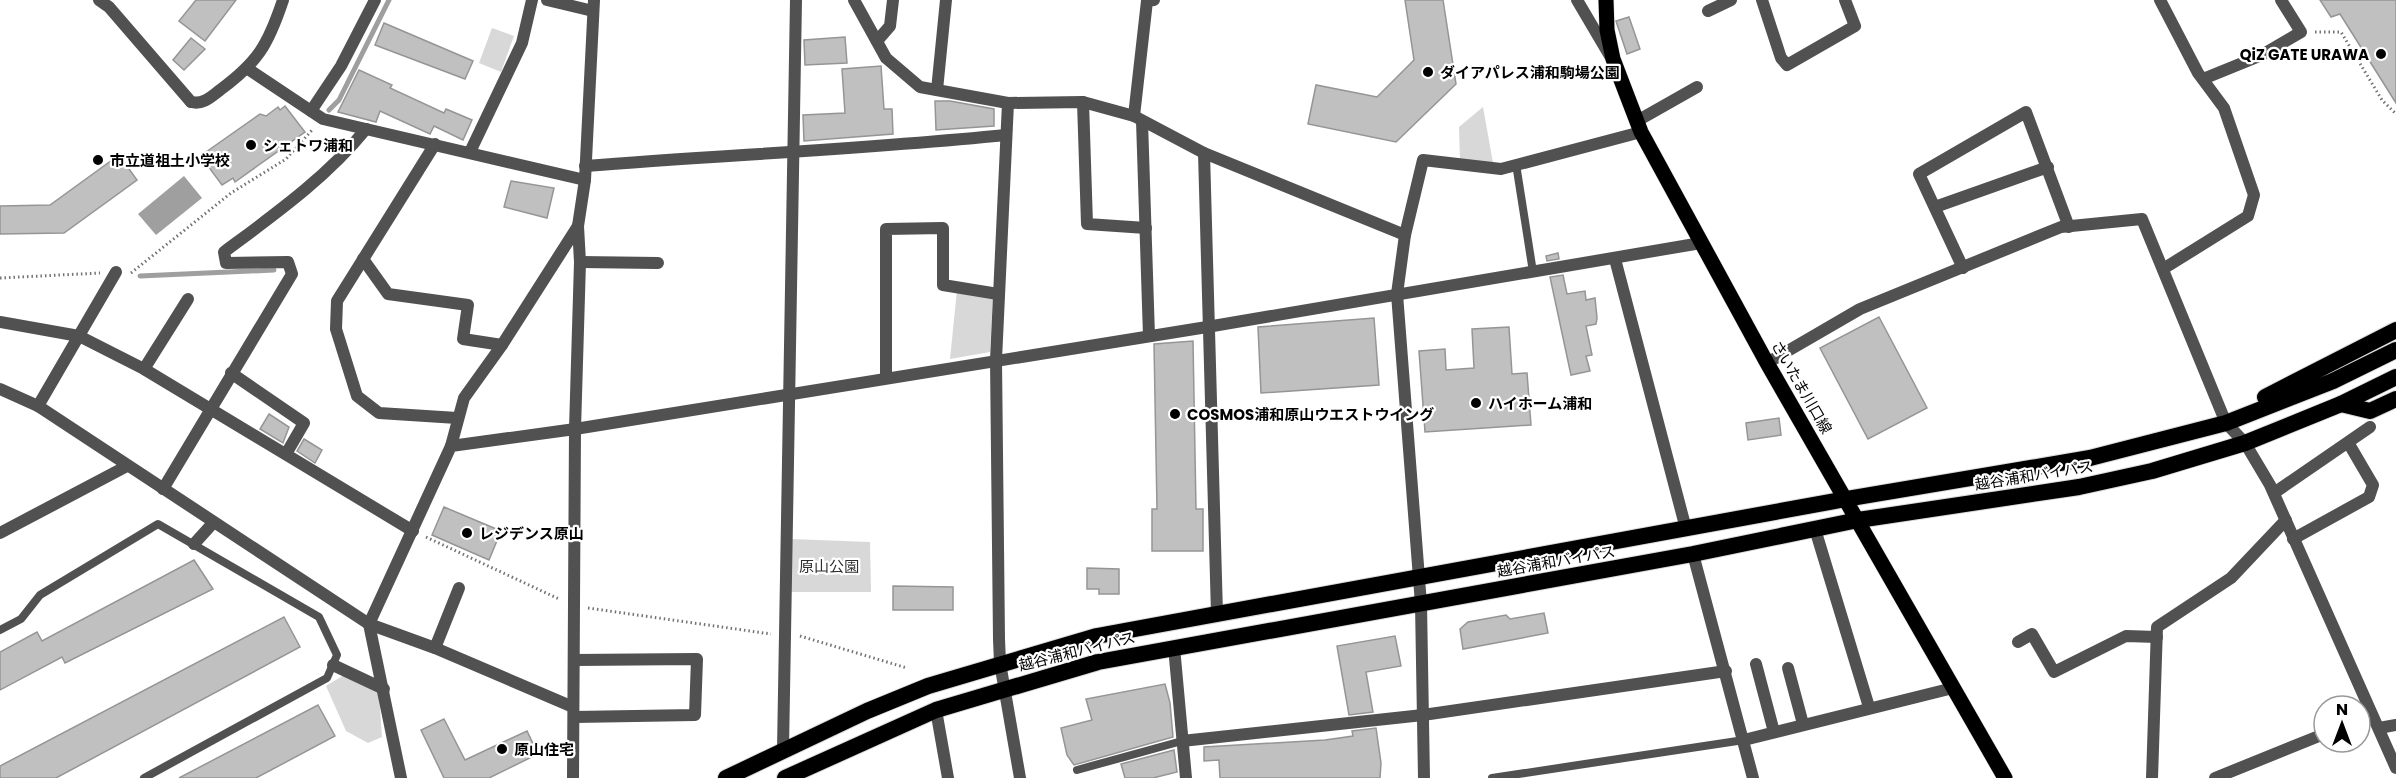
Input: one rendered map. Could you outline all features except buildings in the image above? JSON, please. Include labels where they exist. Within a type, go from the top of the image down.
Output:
[{"type":"highway","name":"越谷浦和バイパス","points":[[2251,413],[2258,402],[2396,330]]},
{"type":"highway","name":"越谷浦和バイパス","points":[[726,778],[877,706],[1000,663],[1097,636],[2090,458],[2226,423],[2333,381],[2396,350]]},
{"type":"highway","name":"越谷浦和バイパス","points":[[784,778],[936,710],[1098,662],[1693,554],[1858,520],[2079,487],[2151,471],[2245,443],[2341,404],[2392,379]]},
{"type":"highway","points":[[2341,404],[2370,411],[2396,399]]},
{"type":"main road","name":"さいたま川口線","points":[[1606,0],[1607,30],[1613,59],[1639,127],[1767,363],[2005,778]]},
{"type":"street","points":[[99,0],[109,7],[191,102],[199,104],[208,100],[248,69],[261,52],[283,0]]},
{"type":"street","points":[[310,111],[341,66],[375,0]]},
{"type":"street","points":[[470,152],[522,43],[532,0]]},
{"type":"street","points":[[547,0],[593,5],[585,180],[578,226],[580,262],[575,429],[573,778]]},
{"type":"street","points":[[783,750],[796,0]]},
{"type":"street","points":[[854,0],[886,58],[920,87],[1008,103],[1083,102],[1138,119],[1204,153],[1406,235]]},
{"type":"street","points":[[877,41],[890,26],[893,0]]},
{"type":"street","points":[[937,90],[946,0]]},
{"type":"street","points":[[1149,336],[1146,228],[1138,119],[1146,0],[1154,0]]},
{"type":"street","points":[[1577,0],[1613,59]]},
{"type":"street","points":[[1708,11],[1731,0]]},
{"type":"street","points":[[1762,0],[1781,58],[1788,64],[1855,26],[1845,0]]},
{"type":"street","points":[[2160,0],[2203,79],[2224,108],[2254,195],[2248,216],[2163,269]]},
{"type":"street","points":[[2203,79],[2262,55],[2301,32],[2281,0]]},
{"type":"street","points":[[248,69],[323,119],[585,180]]},
{"type":"street","points":[[1424,778],[1421,604],[1397,294],[1406,235],[1423,160],[1501,169],[1639,127],[1697,87]]},
{"type":"street","points":[[1083,102],[1087,224],[1146,228]]},
{"type":"street","points":[[1008,103],[996,360],[1000,663],[1020,778]]},
{"type":"street","points":[[1963,268],[1919,174],[2026,112],[2069,227]]},
{"type":"street","points":[[162,489],[292,274],[288,262],[226,263],[225,252],[285,207],[344,156],[366,129]]},
{"type":"street","points":[[585,166],[794,150],[911,144],[1006,135]]},
{"type":"street","points":[[435,144],[337,301],[336,329],[357,396],[379,413],[457,418]]},
{"type":"street","points":[[1204,153],[1216,614]]},
{"type":"street","points":[[1935,207],[2048,166]]},
{"type":"street","points":[[1767,363],[1860,309],[2061,227],[2142,219],[2226,423],[2245,443],[2274,493],[2363,694]]},
{"type":"street","points":[[402,778],[369,624],[451,446],[464,398],[502,345],[578,226]]},
{"type":"street","points":[[886,378],[886,230],[944,228],[944,285],[998,294]]},
{"type":"street","points":[[451,446],[575,429],[1207,327],[1701,243]]},
{"type":"street","points":[[363,259],[388,294],[468,305],[463,339],[502,345]]},
{"type":"street","points":[[1615,259],[1686,529]]},
{"type":"street","points":[[580,262],[658,263]]},
{"type":"street","points":[[38,406],[116,272]]},
{"type":"street","points":[[144,369],[188,299]]},
{"type":"street","points":[[0,322],[80,334],[210,407],[413,531]]},
{"type":"street","points":[[231,372],[304,423],[286,454]]},
{"type":"street","points":[[0,389],[38,406],[369,624],[435,648],[574,712],[695,715],[697,659],[574,660]]},
{"type":"street","points":[[2274,493],[2349,444],[2370,427]]},
{"type":"street","points":[[2294,539],[2369,497],[2373,485],[2349,444]]},
{"type":"street","points":[[0,533],[127,466]]},
{"type":"street","points":[[2152,778],[2157,627],[2232,578],[2286,520]]},
{"type":"street","points":[[194,544],[213,523]]},
{"type":"street","points":[[1815,529],[1869,708]]},
{"type":"street","points":[[1693,554],[1753,778]]},
{"type":"street","points":[[435,648],[459,588]]},
{"type":"street","points":[[2018,642],[2032,634],[2054,672],[2126,636],[2157,637]]},
{"type":"street","points":[[1174,647],[1186,778]]},
{"type":"street","points":[[1756,664],[1774,732]]},
{"type":"street","points":[[333,665],[384,689]]},
{"type":"street","points":[[1788,668],[1803,724]]},
{"type":"street","points":[[1182,741],[1423,715],[1726,671]]},
{"type":"street","points":[[1744,740],[1953,688]]},
{"type":"street","points":[[936,710],[948,778]]},
{"type":"street","points":[[2372,714],[2396,768]]},
{"type":"street","points":[[2379,728],[2396,725]]},
{"type":"street","points":[[2215,778],[2312,739]]},
{"type":"lane","points":[[1516,164],[1533,272]]},
{"type":"lane","points":[[0,317],[80,334]]},
{"type":"lane","points":[[0,630],[21,619],[40,595],[158,524],[319,617],[337,655],[327,678],[144,778]]},
{"type":"lane","points":[[1492,778],[1744,740]]},
{"type":"lane","points":[[1077,770],[1182,741]]},
{"type":"path","points":[[2301,32],[2341,32],[2382,100],[2396,114]]},
{"type":"path","points":[[0,278],[131,273],[231,193],[286,159],[323,119]]},
{"type":"path","points":[[413,531],[573,606],[785,634],[907,668]]},
{"type":"green space","points":[[492,28],[514,36],[501,72],[479,63]]},
{"type":"green space","points":[[1483,107],[1493,163],[1460,160],[1459,127]]},
{"type":"green space","points":[[957,290],[993,296],[990,352],[950,359]]},
{"type":"green space","name":"原山公園","points":[[791,539],[870,542],[871,592],[791,592]]},
{"type":"green space","points":[[344,675],[376,690],[379,695],[382,737],[368,743],[346,731],[326,686]]},
{"type":"shaded area","points":[[184,176],[202,198],[156,235],[138,214]]},
{"type":"waterway","points":[[329,110],[339,100],[389,0]]},
{"type":"waterway","points":[[140,276],[274,270]]},
{"type":"place","name":"QiZ GATE URAWA","points":[[2381,54]]},
{"type":"place","name":"ダイアパレス浦和駒場公園","points":[[1428,72]]},
{"type":"place","name":"シェトワ浦和","points":[[251,145]]},
{"type":"place","name":"市立道祖土小学校","points":[[98,160]]},
{"type":"place","name":"ハイホーム浦和","points":[[1476,403]]},
{"type":"place","name":"COSMOS浦和原山ウエストウイング","points":[[1175,414]]},
{"type":"place","name":"レジデンス原山","points":[[467,533]]},
{"type":"place","name":"原山住宅","points":[[502,749]]}]
